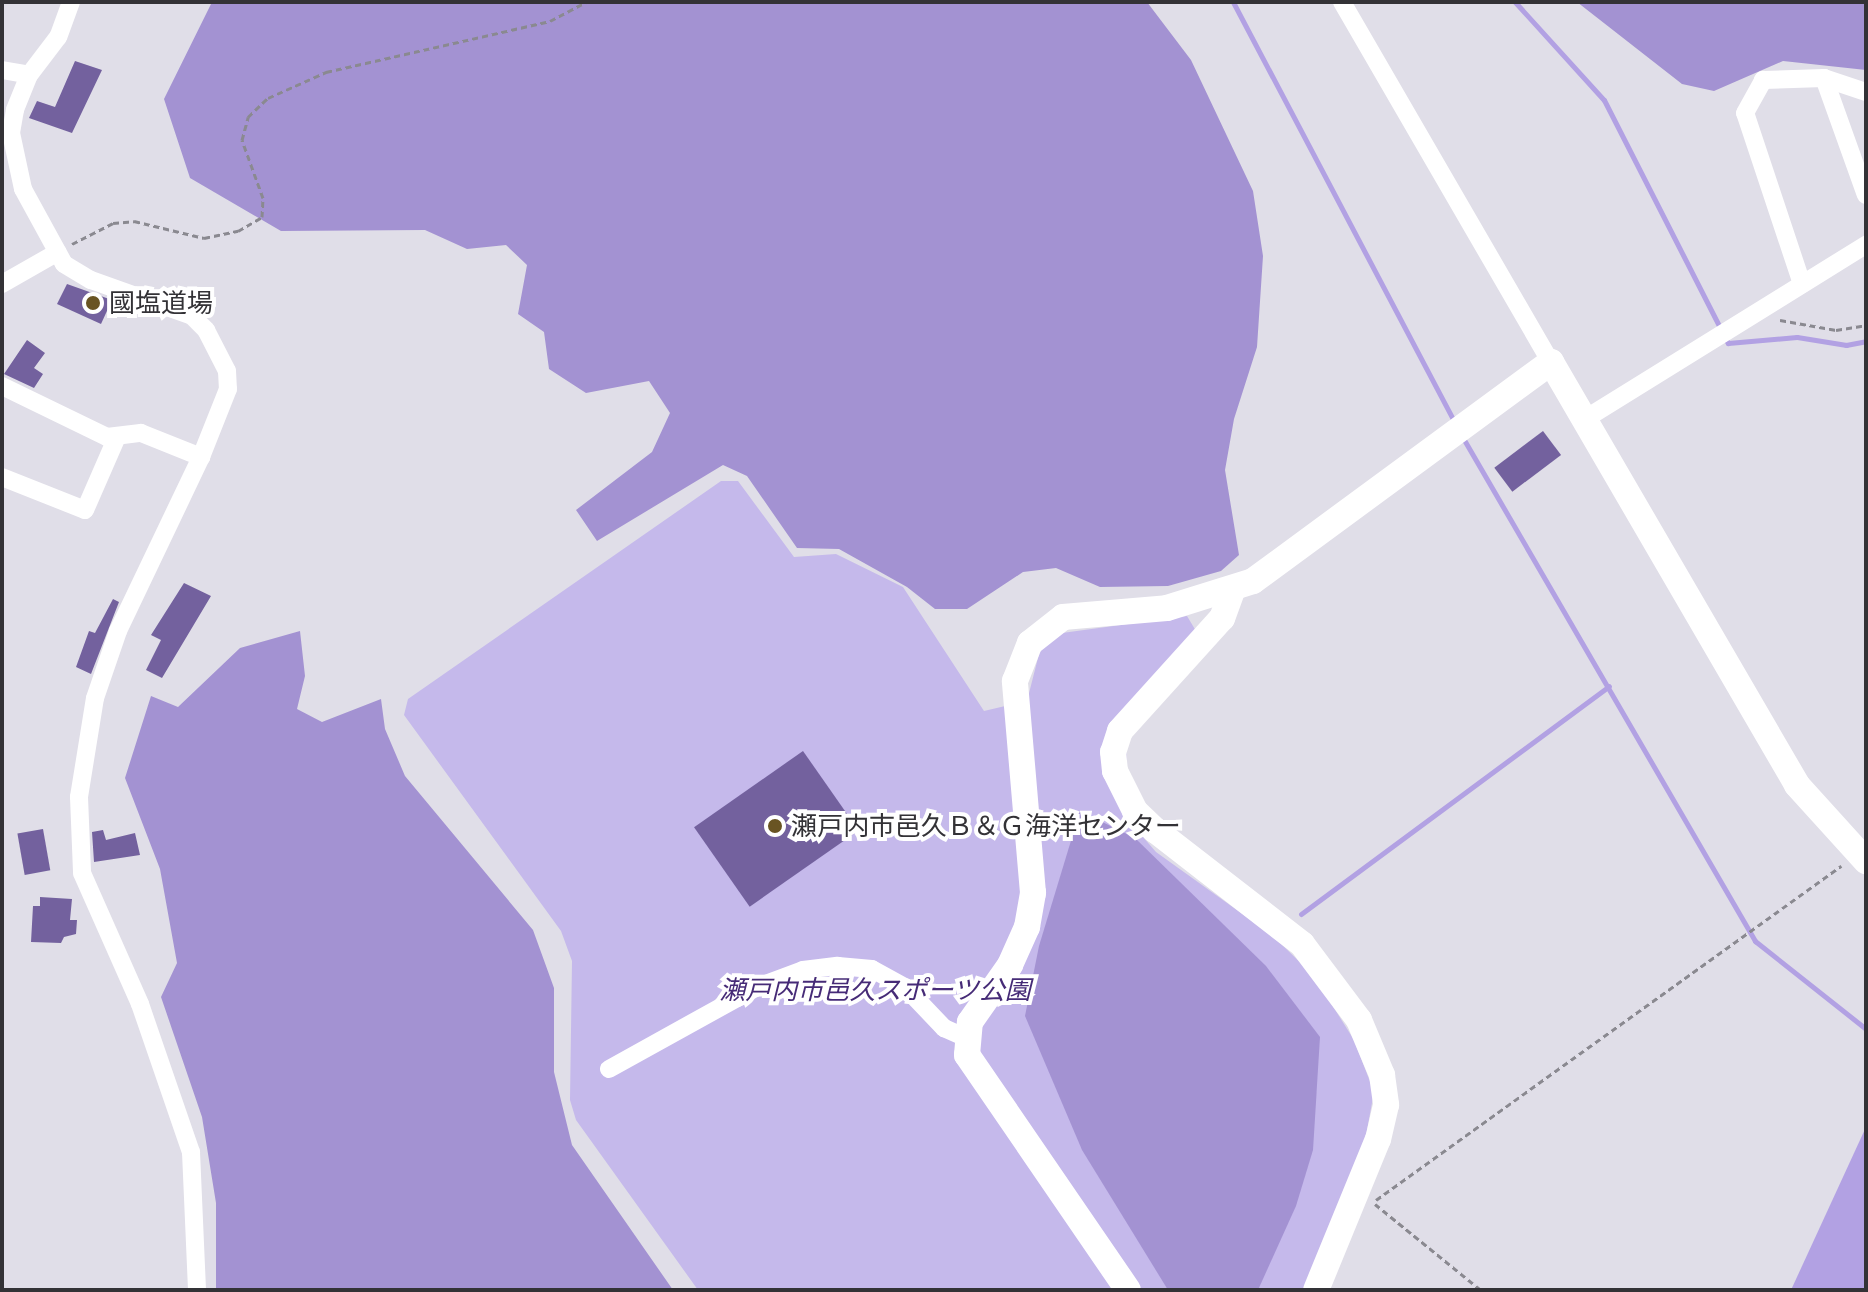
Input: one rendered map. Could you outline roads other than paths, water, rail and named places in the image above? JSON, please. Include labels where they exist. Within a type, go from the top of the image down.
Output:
[{"type":"street","points":[[71,2],[58,37],[29,75],[11,133],[14,169],[64,264],[91,280],[192,316],[206,330],[224,363],[228,389],[201,457],[118,631],[95,698],[79,797],[78,837],[92,901],[140,1004],[191,1152],[197,1290]]},
{"type":"street","points":[[1342,2],[1797,785],[1861,855]]},
{"type":"street","points":[[2,70],[29,75]]},
{"type":"street","points":[[1802,284],[1745,113],[1763,80],[1824,78],[1866,92]]},
{"type":"street","points":[[1824,78],[1866,195]]},
{"type":"street","points":[[1585,419],[1721,334],[1748,322],[1866,245]]},
{"type":"street","points":[[2,284],[58,252]]},
{"type":"street","points":[[1128,1290],[977,1076],[966,1038],[970,1022],[1010,965],[1027,927],[1033,893],[1015,681],[1030,643],[1063,617],[1167,608],[1232,591],[1281,563],[1551,362]]},
{"type":"street","points":[[2,386],[116,439],[141,433],[201,457]]},
{"type":"street","points":[[2,477],[85,510],[116,439]]},
{"type":"street","points":[[1232,591],[1222,618],[1120,731],[1113,752],[1115,771],[1135,811],[1302,944],[1359,1020],[1382,1075],[1386,1105],[1364,1200],[1316,1290]]},
{"type":"street","points":[[609,1069],[755,988],[803,970],[838,966],[872,969],[905,987],[944,1028],[966,1038]]},
{"type":"waterway","points":[[1233,2],[1454,422]]},
{"type":"waterway","points":[[1515,2],[1604,100],[1728,343],[1797,337],[1846,345],[1866,341]]},
{"type":"waterway","points":[[1463,438],[1755,941],[1866,1029]]},
{"type":"waterway","points":[[1301,914],[1609,686]]},
{"type":"place","name":"國塩道場","points":[[93,303]]},
{"type":"place","name":"瀬戸内市邑久Ｂ＆Ｇ海洋センター","points":[[775,826]]},
{"type":"park label","name":"瀬戸内市邑久スポーツ公園","points":[[875,990]]}]
